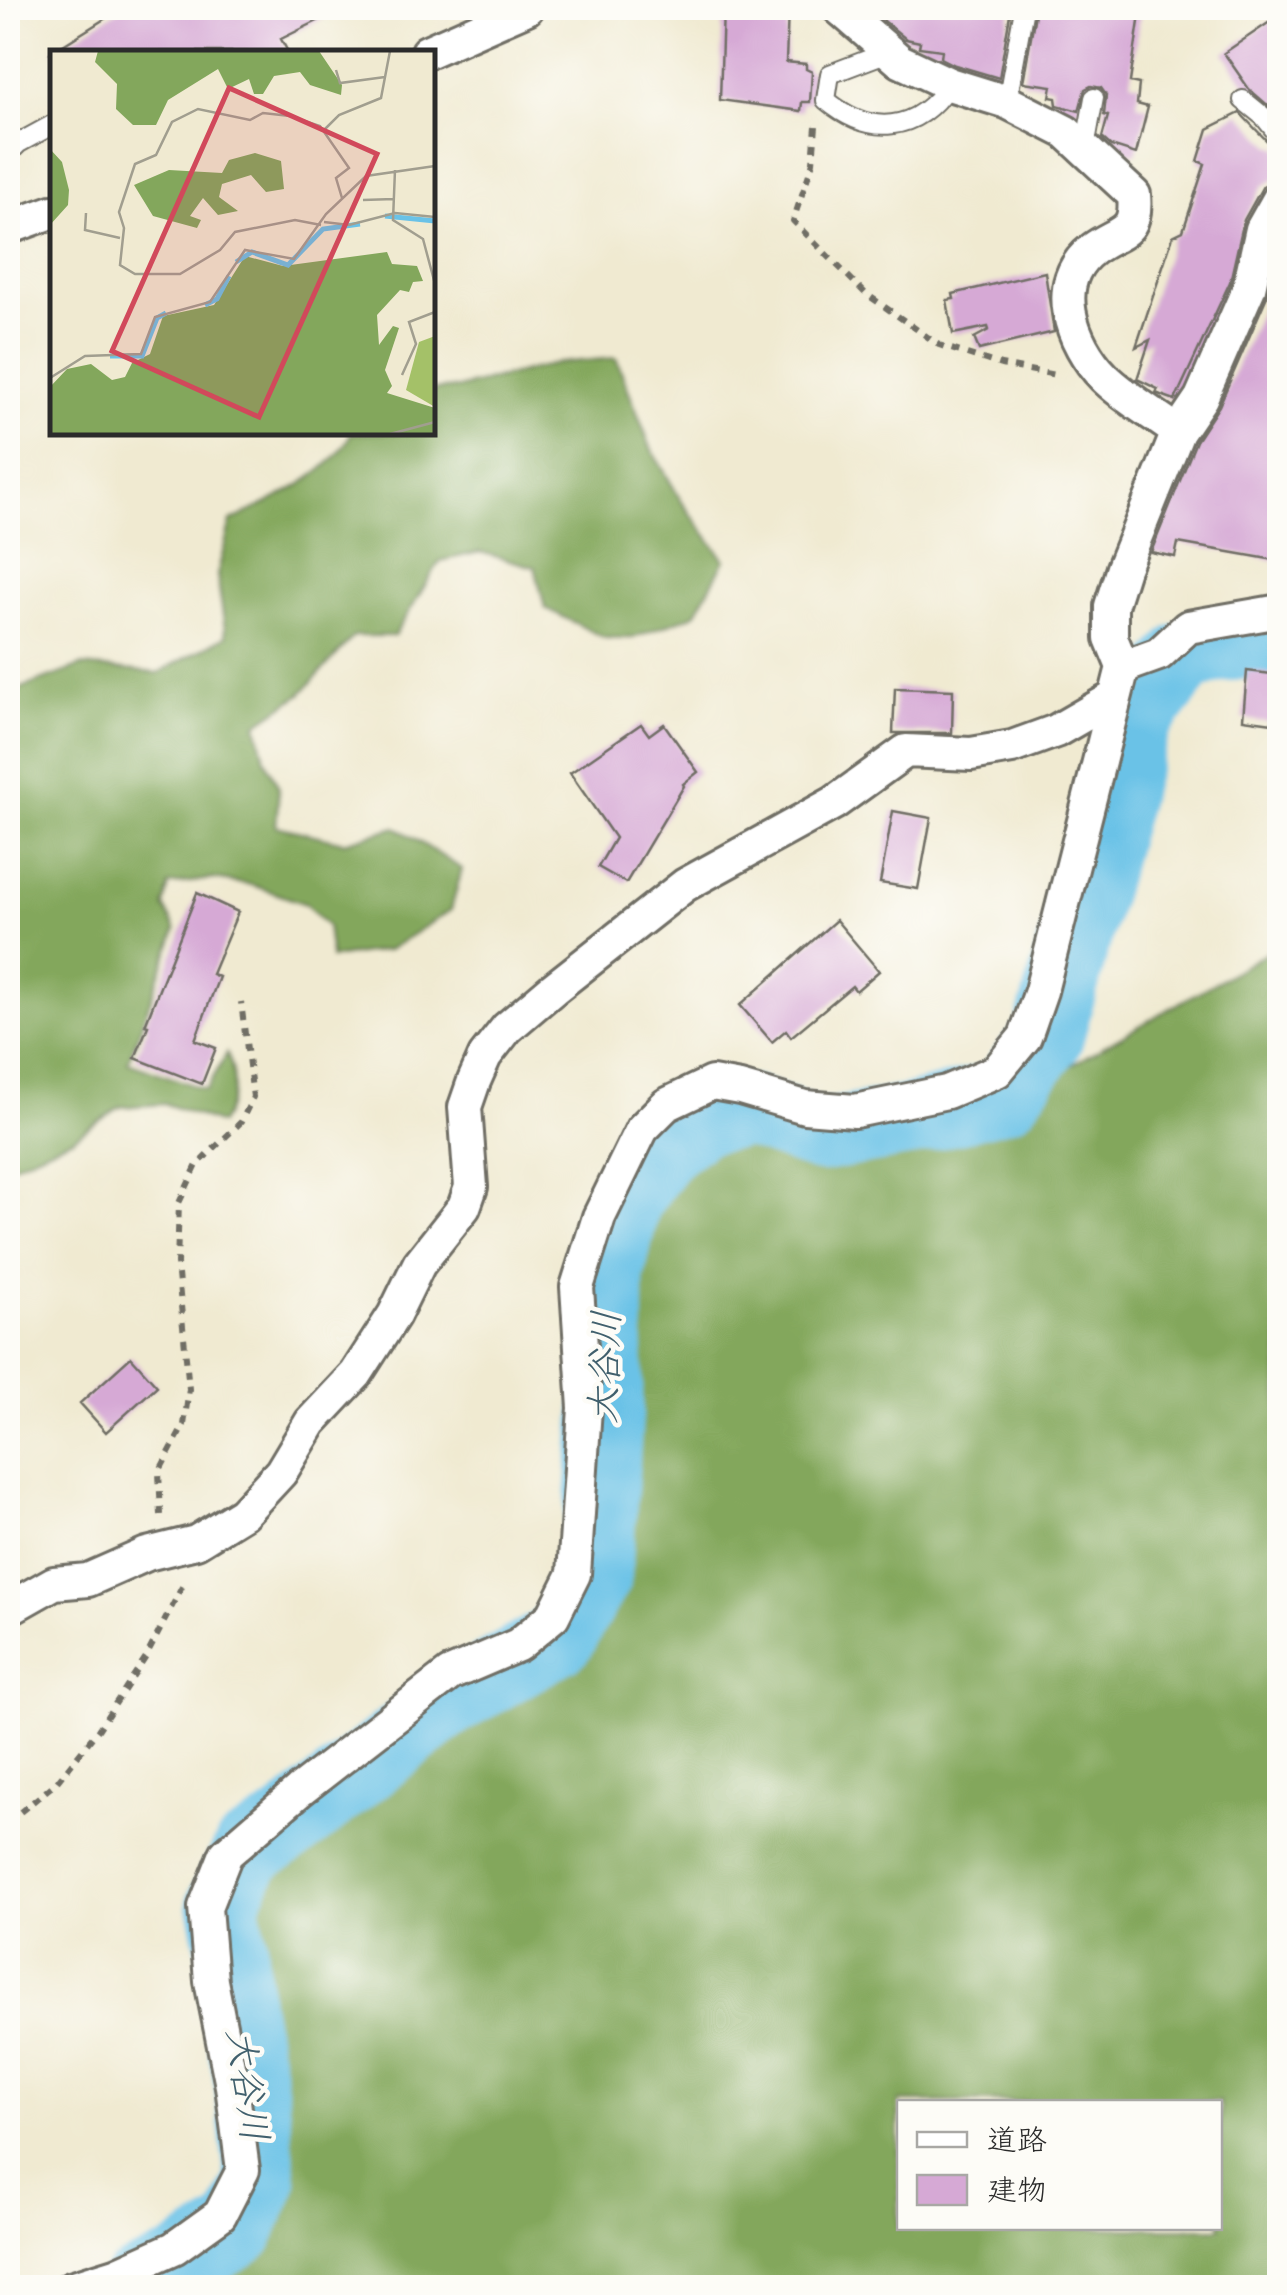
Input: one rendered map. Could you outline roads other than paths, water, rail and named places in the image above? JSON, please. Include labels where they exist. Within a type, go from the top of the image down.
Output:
[{"type":"street","points":[[432,50],[526,8]]},
{"type":"street","points":[[839,8],[900,61],[950,84],[1006,102],[1066,132],[1134,194],[1136,212],[1128,229],[1091,250],[1071,273],[1066,308],[1078,338],[1102,375],[1178,432]]},
{"type":"street","points":[[71,2288],[116,2274],[174,2248],[220,2216],[243,2170],[232,2086],[211,1981],[205,1907],[226,1854],[299,1790],[450,1674],[518,1645],[553,1616],[574,1574],[585,1408],[576,1287],[599,1216],[642,1129],[666,1105],[712,1083],[804,1107],[855,1111],[947,1092],[997,1071],[1024,1037],[1041,991],[1119,682],[1110,606],[1178,432],[1201,398],[1235,320],[1248,288],[1262,229],[1280,197]]},
{"type":"street","points":[[8,228],[50,213]]},
{"type":"street","points":[[8,1608],[54,1583],[88,1580],[147,1554],[196,1542],[244,1513],[281,1472],[311,1422],[356,1374],[394,1315],[420,1264],[464,1207],[471,1188],[465,1108],[485,1056],[507,1028],[685,886],[834,803],[906,750],[971,754],[1012,747],[1056,731],[1159,654],[1188,627],[1280,611]]},
{"type":"lane","points":[[1006,102],[1024,8]]},
{"type":"lane","points":[[888,52],[830,74],[826,100],[846,117],[882,124],[913,120],[936,105],[950,84]]},
{"type":"lane","points":[[1085,148],[1094,98]]},
{"type":"lane","points":[[1243,100],[1280,137]]},
{"type":"lane","points":[[8,154],[19,143],[50,126]]},
{"type":"waterway","name":"大谷川","points":[[134,2288],[239,2231],[261,2182],[223,1903],[248,1852],[287,1828],[446,1703],[559,1638],[596,1574],[607,1414],[608,1276],[625,1200],[660,1151],[700,1119],[750,1111],[821,1136],[911,1120],[1005,1095],[1048,1036],[1136,720],[1185,658],[1213,647],[1280,639]]}]
